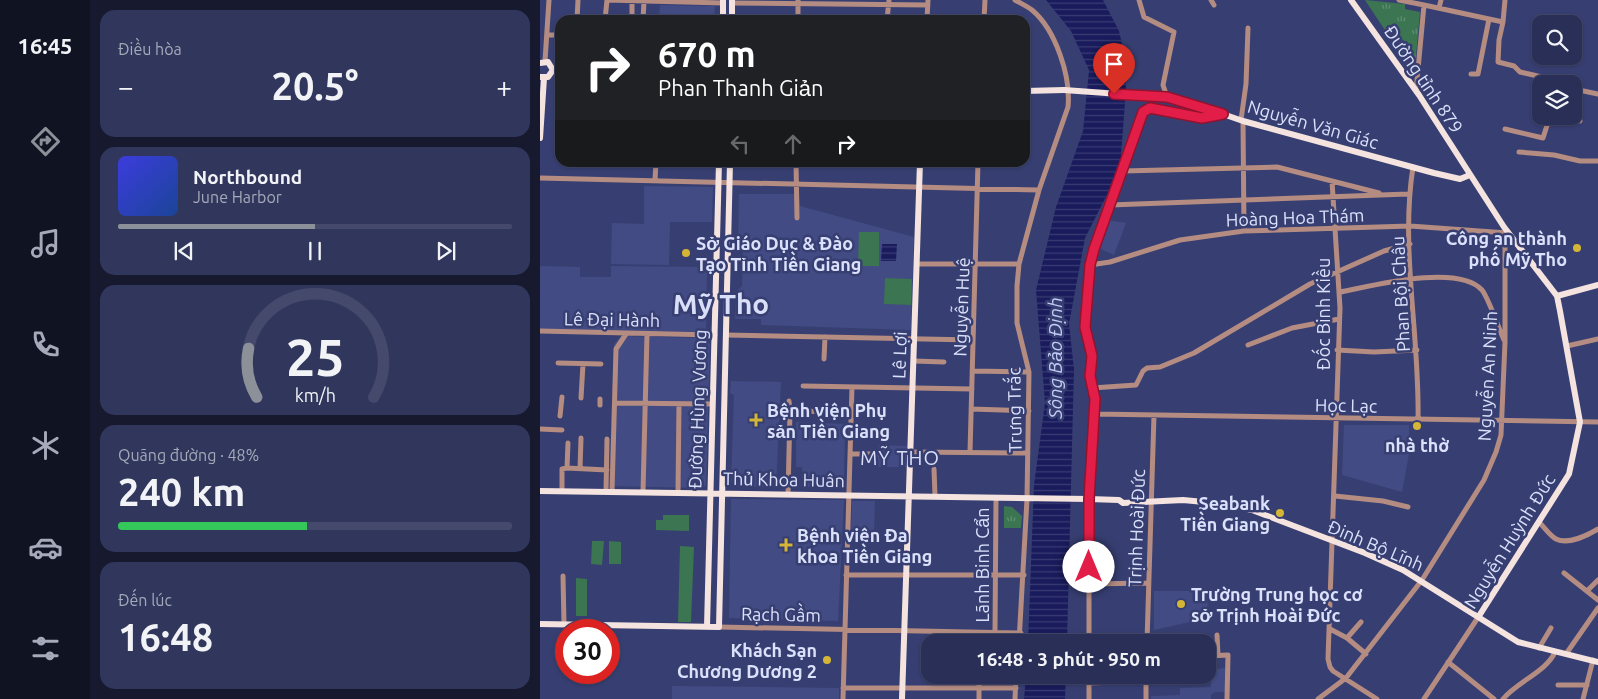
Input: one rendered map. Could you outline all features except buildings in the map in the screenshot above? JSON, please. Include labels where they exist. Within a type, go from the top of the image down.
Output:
[{"type":"main road","name":"Đường tỉnh 879","points":[[1351,0],[1416,91],[1506,233],[1557,296]]},
{"type":"main road","points":[[723,1],[723,15]]},
{"type":"main road","points":[[732,2],[732,15]]},
{"type":"main road","points":[[543,62],[552,65],[552,72]]},
{"type":"main road","points":[[540,138],[542,77],[552,72]]},
{"type":"main road","name":"Nguyễn Văn Giác","points":[[1030,91],[1167,97],[1242,121],[1413,167],[1460,179],[1470,175]]},
{"type":"main road","name":"Đường Hùng Vương","points":[[707,627],[719,167]]},
{"type":"main road","name":"Đường Hùng Vương","points":[[719,627],[730,167]]},
{"type":"main road","name":"Lê Lợi","points":[[902,699],[920,167]]},
{"type":"main road","points":[[1557,296],[1598,286]]},
{"type":"main road","name":"Nguyễn Huỳnh Đức","points":[[1478,616],[1568,474],[1580,422],[1557,296]]},
{"type":"main road","points":[[714,335],[726,335]]},
{"type":"main road","points":[[712,423],[723,423]]},
{"type":"main road","name":"Thủ Khoa Huân","points":[[540,491],[1082,499]]},
{"type":"main road","name":"Đinh Bộ Lĩnh","points":[[1082,499],[1119,500],[1123,502],[1150,501],[1160,504],[1183,504],[1188,502],[1225,504],[1245,508],[1365,553],[1422,580],[1518,642],[1595,661]]},
{"type":"main road","points":[[709,540],[721,541]]},
{"type":"main road","name":"Rạch Gầm","points":[[540,624],[555,624]]},
{"type":"main road","name":"Rạch Gầm","points":[[620,625],[719,627]]},
{"type":"street","points":[[543,62],[550,0]]},
{"type":"street","points":[[577,15],[578,0]]},
{"type":"street","points":[[606,15],[607,0],[723,1]]},
{"type":"street","points":[[984,15],[985,0]]},
{"type":"street","name":"Trưng Trắc","points":[[1014,0],[1032,10],[1057,46],[1066,70],[1068,107],[1039,190],[1019,264],[1017,323],[1029,372],[1029,499],[1021,633]]},
{"type":"street","points":[[1139,0],[1147,20],[1174,32],[1163,85],[1167,97]]},
{"type":"street","points":[[1399,0],[1503,22]]},
{"type":"street","points":[[1439,8],[1441,0]]},
{"type":"street","points":[[1505,0],[1498,62],[1514,66],[1520,72],[1533,75]]},
{"type":"street","points":[[632,1],[632,15]]},
{"type":"street","points":[[643,15],[644,1]]},
{"type":"street","points":[[732,2],[928,2],[927,15]]},
{"type":"street","points":[[798,2],[798,15]]},
{"type":"street","points":[[888,15],[889,2]]},
{"type":"street","points":[[1416,91],[1424,5]]},
{"type":"street","points":[[1471,74],[1478,74],[1488,19]]},
{"type":"street","points":[[1244,232],[1242,121],[1246,84],[1248,28]]},
{"type":"street","points":[[547,35],[555,36]]},
{"type":"street","points":[[1582,91],[1598,94]]},
{"type":"street","points":[[1089,634],[1089,499],[1095,399],[1092,388],[1092,356],[1085,327],[1090,265],[1143,112],[1146,109],[1154,108],[1202,118],[1223,114]]},
{"type":"street","points":[[1505,129],[1543,138],[1547,125]]},
{"type":"street","points":[[1520,152],[1554,155],[1580,161],[1598,161]]},
{"type":"street","points":[[1123,171],[1242,166],[1277,167],[1385,195]]},
{"type":"street","points":[[655,180],[656,167]]},
{"type":"street","points":[[796,167],[797,218]]},
{"type":"street","name":"Nguyễn Huệ","points":[[970,452],[978,167]]},
{"type":"street","name":"Phan Bội Châu","points":[[1413,167],[1408,194],[1418,420]]},
{"type":"street","points":[[540,178],[1039,190]]},
{"type":"street","name":"Đốc Binh Kiều","points":[[1332,181],[1340,292],[1330,667],[1346,678]]},
{"type":"street","points":[[1110,205],[1408,194]]},
{"type":"street","name":"Hoàng Hoa Thám","points":[[1090,265],[1110,262],[1180,240],[1244,232],[1410,226],[1506,233]]},
{"type":"street","name":"Nguyễn An Ninh","points":[[1318,699],[1346,678],[1422,580],[1484,480],[1496,452],[1502,421],[1506,342],[1506,233]]},
{"type":"street","points":[[1092,388],[1136,385],[1143,371],[1147,368],[1160,367],[1194,353],[1296,292],[1339,270],[1384,251],[1410,244]]},
{"type":"street","points":[[917,264],[1019,264]]},
{"type":"street","points":[[1340,292],[1362,289],[1388,281],[1412,278],[1444,278],[1473,283],[1484,293],[1506,342]]},
{"type":"street","points":[[1248,345],[1292,328],[1339,319]]},
{"type":"street","name":"Lê Đại Hành","points":[[540,331],[714,335]]},
{"type":"street","points":[[609,492],[615,403],[616,348],[626,334]]},
{"type":"street","points":[[643,492],[647,334]]},
{"type":"street","points":[[726,335],[973,340]]},
{"type":"street","points":[[824,359],[825,337]]},
{"type":"street","points":[[1567,346],[1598,339]]},
{"type":"street","points":[[1337,350],[1374,352],[1416,350]]},
{"type":"street","points":[[914,361],[944,362]]},
{"type":"street","points":[[558,363],[600,364]]},
{"type":"street","points":[[581,398],[583,364]]},
{"type":"street","points":[[972,371],[1029,372]]},
{"type":"street","points":[[803,386],[972,389]]},
{"type":"street","points":[[843,699],[852,387]]},
{"type":"street","points":[[560,416],[562,397]]},
{"type":"street","points":[[788,494],[790,401]]},
{"type":"street","points":[[615,403],[712,404]]},
{"type":"street","points":[[678,492],[679,404]]},
{"type":"street","points":[[972,410],[1028,411]]},
{"type":"street","points":[[790,411],[851,412]]},
{"type":"street","name":"Học Lạc","points":[[1094,414],[1598,422]]},
{"type":"street","name":"Trịnh Hoài Đức","points":[[1147,634],[1154,415]]},
{"type":"street","points":[[540,430],[562,430]]},
{"type":"street","points":[[580,469],[581,438]]},
{"type":"street","points":[[607,439],[609,492]]},
{"type":"street","points":[[567,468],[568,443]]},
{"type":"street","points":[[910,452],[1028,453]]},
{"type":"street","points":[[850,454],[878,454]]},
{"type":"street","points":[[562,491],[562,469],[607,470]]},
{"type":"street","points":[[934,469],[935,496]]},
{"type":"street","points":[[1335,496],[1383,501],[1408,507]]},
{"type":"street","name":"Lãnh Binh Cẩn","points":[[995,632],[996,498]]},
{"type":"street","points":[[1539,522],[1559,540],[1573,540],[1598,529]]},
{"type":"street","points":[[1564,573],[1598,600]]},
{"type":"street","points":[[846,575],[1024,575]]},
{"type":"street","points":[[563,576],[564,619]]},
{"type":"street","points":[[1587,591],[1598,580]]},
{"type":"street","points":[[1089,584],[1148,583]]},
{"type":"street","points":[[1566,654],[1598,608]]},
{"type":"street","name":"Nguyễn Huỳnh Đức","points":[[1424,699],[1478,616]]},
{"type":"street","points":[[1348,638],[1361,622]]},
{"type":"street","name":"Rạch Gầm","points":[[719,627],[1021,633]]},
{"type":"street","points":[[1330,628],[1348,638],[1366,654]]},
{"type":"street","points":[[1539,648],[1551,628]]},
{"type":"street","points":[[1217,635],[1218,655],[1228,655],[1227,699]]},
{"type":"street","points":[[1503,699],[1514,686],[1550,661],[1555,652]]},
{"type":"street","points":[[1583,699],[1595,661]]},
{"type":"street","points":[[1448,662],[1494,699]]},
{"type":"street","points":[[1346,678],[1378,699]]},
{"type":"street","points":[[979,684],[979,699]]},
{"type":"street","points":[[1015,699],[1016,684]]},
{"type":"street","points":[[1089,684],[1089,699]]},
{"type":"street","points":[[1146,684],[1146,699]]},
{"type":"street","points":[[1558,686],[1587,685]]},
{"type":"street","points":[[843,688],[1016,688]]},
{"type":"shaded area","points":[[660,5],[715,6],[714,15],[659,15]]},
{"type":"shaded area","points":[[644,186],[713,187],[712,222],[670,222],[669,265],[611,264],[612,223],[644,224]]},
{"type":"shaded area","points":[[739,194],[799,194],[800,206],[914,237],[911,330],[761,325],[761,319],[735,319],[736,292],[742,286],[743,247],[738,242]]},
{"type":"shaded area","points":[[1107,220],[1126,223],[1114,255],[1096,247]]},
{"type":"shaded area","points":[[540,266],[580,267],[580,277],[611,277],[611,266],[707,267],[706,332],[540,329]]},
{"type":"shaded area","points":[[621,336],[704,338],[710,343],[706,485],[703,488],[609,486],[614,344]]},
{"type":"shaded area","name":"Bệnh viện Phụ sản Tiền Giang","points":[[731,381],[781,382],[776,487],[735,487],[731,481],[734,395],[730,393]]},
{"type":"shaded area","points":[[796,422],[845,424],[844,487],[803,487],[802,467],[796,467]]},
{"type":"shaded area","points":[[1344,425],[1409,425],[1409,454],[1402,492],[1342,475]]},
{"type":"shaded area","points":[[878,445],[907,446],[906,467],[877,467]]},
{"type":"shaded area","name":"Bệnh viện Đa khoa Tiền Giang","points":[[731,499],[844,500],[838,621],[729,618]]},
{"type":"shaded area","points":[[852,501],[875,501],[874,532],[851,531]]},
{"type":"shaded area","name":"Trường Trung học cơ sở Trịnh Hoài Đức","points":[[1154,591],[1207,591],[1208,618],[1154,630]]},
{"type":"shaded area","points":[[1230,667],[1230,692],[1215,692],[1211,695],[1211,699],[1151,699],[1151,696],[1180,695],[1180,688],[1211,687],[1211,684],[1216,684],[1216,669]]},
{"type":"shaded area","points":[[672,686],[839,688],[839,699],[672,699]]},
{"type":"green space","points":[[1365,0],[1405,4],[1405,9],[1420,12],[1415,67],[1410,68]]},
{"type":"green space","points":[[859,232],[879,232],[879,266],[858,266]]},
{"type":"green space","points":[[885,278],[912,279],[911,305],[884,304]]},
{"type":"green space","points":[[1004,506],[1012,507],[1022,516],[1021,528],[1004,528]]},
{"type":"green space","points":[[663,515],[689,515],[689,531],[656,530],[656,520],[663,520]]},
{"type":"green space","points":[[592,541],[604,541],[602,565],[591,564]]},
{"type":"green space","points":[[609,541],[621,542],[621,564],[609,564]]},
{"type":"green space","points":[[680,546],[694,547],[691,622],[678,622]]},
{"type":"green space","points":[[576,578],[587,579],[587,616],[576,616]]},
{"type":"water","name":"Sông Bảo Định","points":[[1046,0],[1103,0],[1119,31],[1124,53],[1126,89],[1120,169],[1085,238],[1069,324],[1074,369],[1067,634],[1028,634],[1034,485],[1045,403],[1036,290],[1056,207],[1083,131],[1089,70],[1071,31]]},
{"type":"water","points":[[882,244],[897,244],[896,261],[881,261]]},
{"type":"water","points":[[1025,684],[1066,684],[1065,699],[1024,699]]},
{"type":"place","name":"Công an thành phố Mỹ Tho","points":[[1577,248]]},
{"type":"place","name":"Sở Giáo Dục & Đào Tạo Tỉnh Tiền Giang","points":[[686,253]]},
{"type":"place","name":"Bệnh viện Phụ sản Tiền Giang","points":[[756,420]]},
{"type":"place","name":"nhà thờ","points":[[1417,426]]},
{"type":"place","name":"Seabank Tiền Giang","points":[[1280,513]]},
{"type":"place","name":"Bệnh viện Đa khoa Tiền Giang","points":[[786,545]]},
{"type":"place","name":"Trường Trung học cơ sở Trịnh Hoài Đức","points":[[1181,604]]},
{"type":"place","name":"Khách Sạn Chương Dương 2","points":[[827,660]]},
{"type":"district","name":"Mỹ Tho","points":[[721,303]]},
{"type":"district","name":"MỸ THO","points":[[900,457]]},
{"type":"route","points":[[1089,567],[1089,499],[1095,399],[1090,376],[1092,356],[1090,341],[1085,327],[1090,265],[1094,249],[1143,112],[1146,109],[1154,108],[1202,118],[1223,114],[1167,97],[1114,94]]}]
